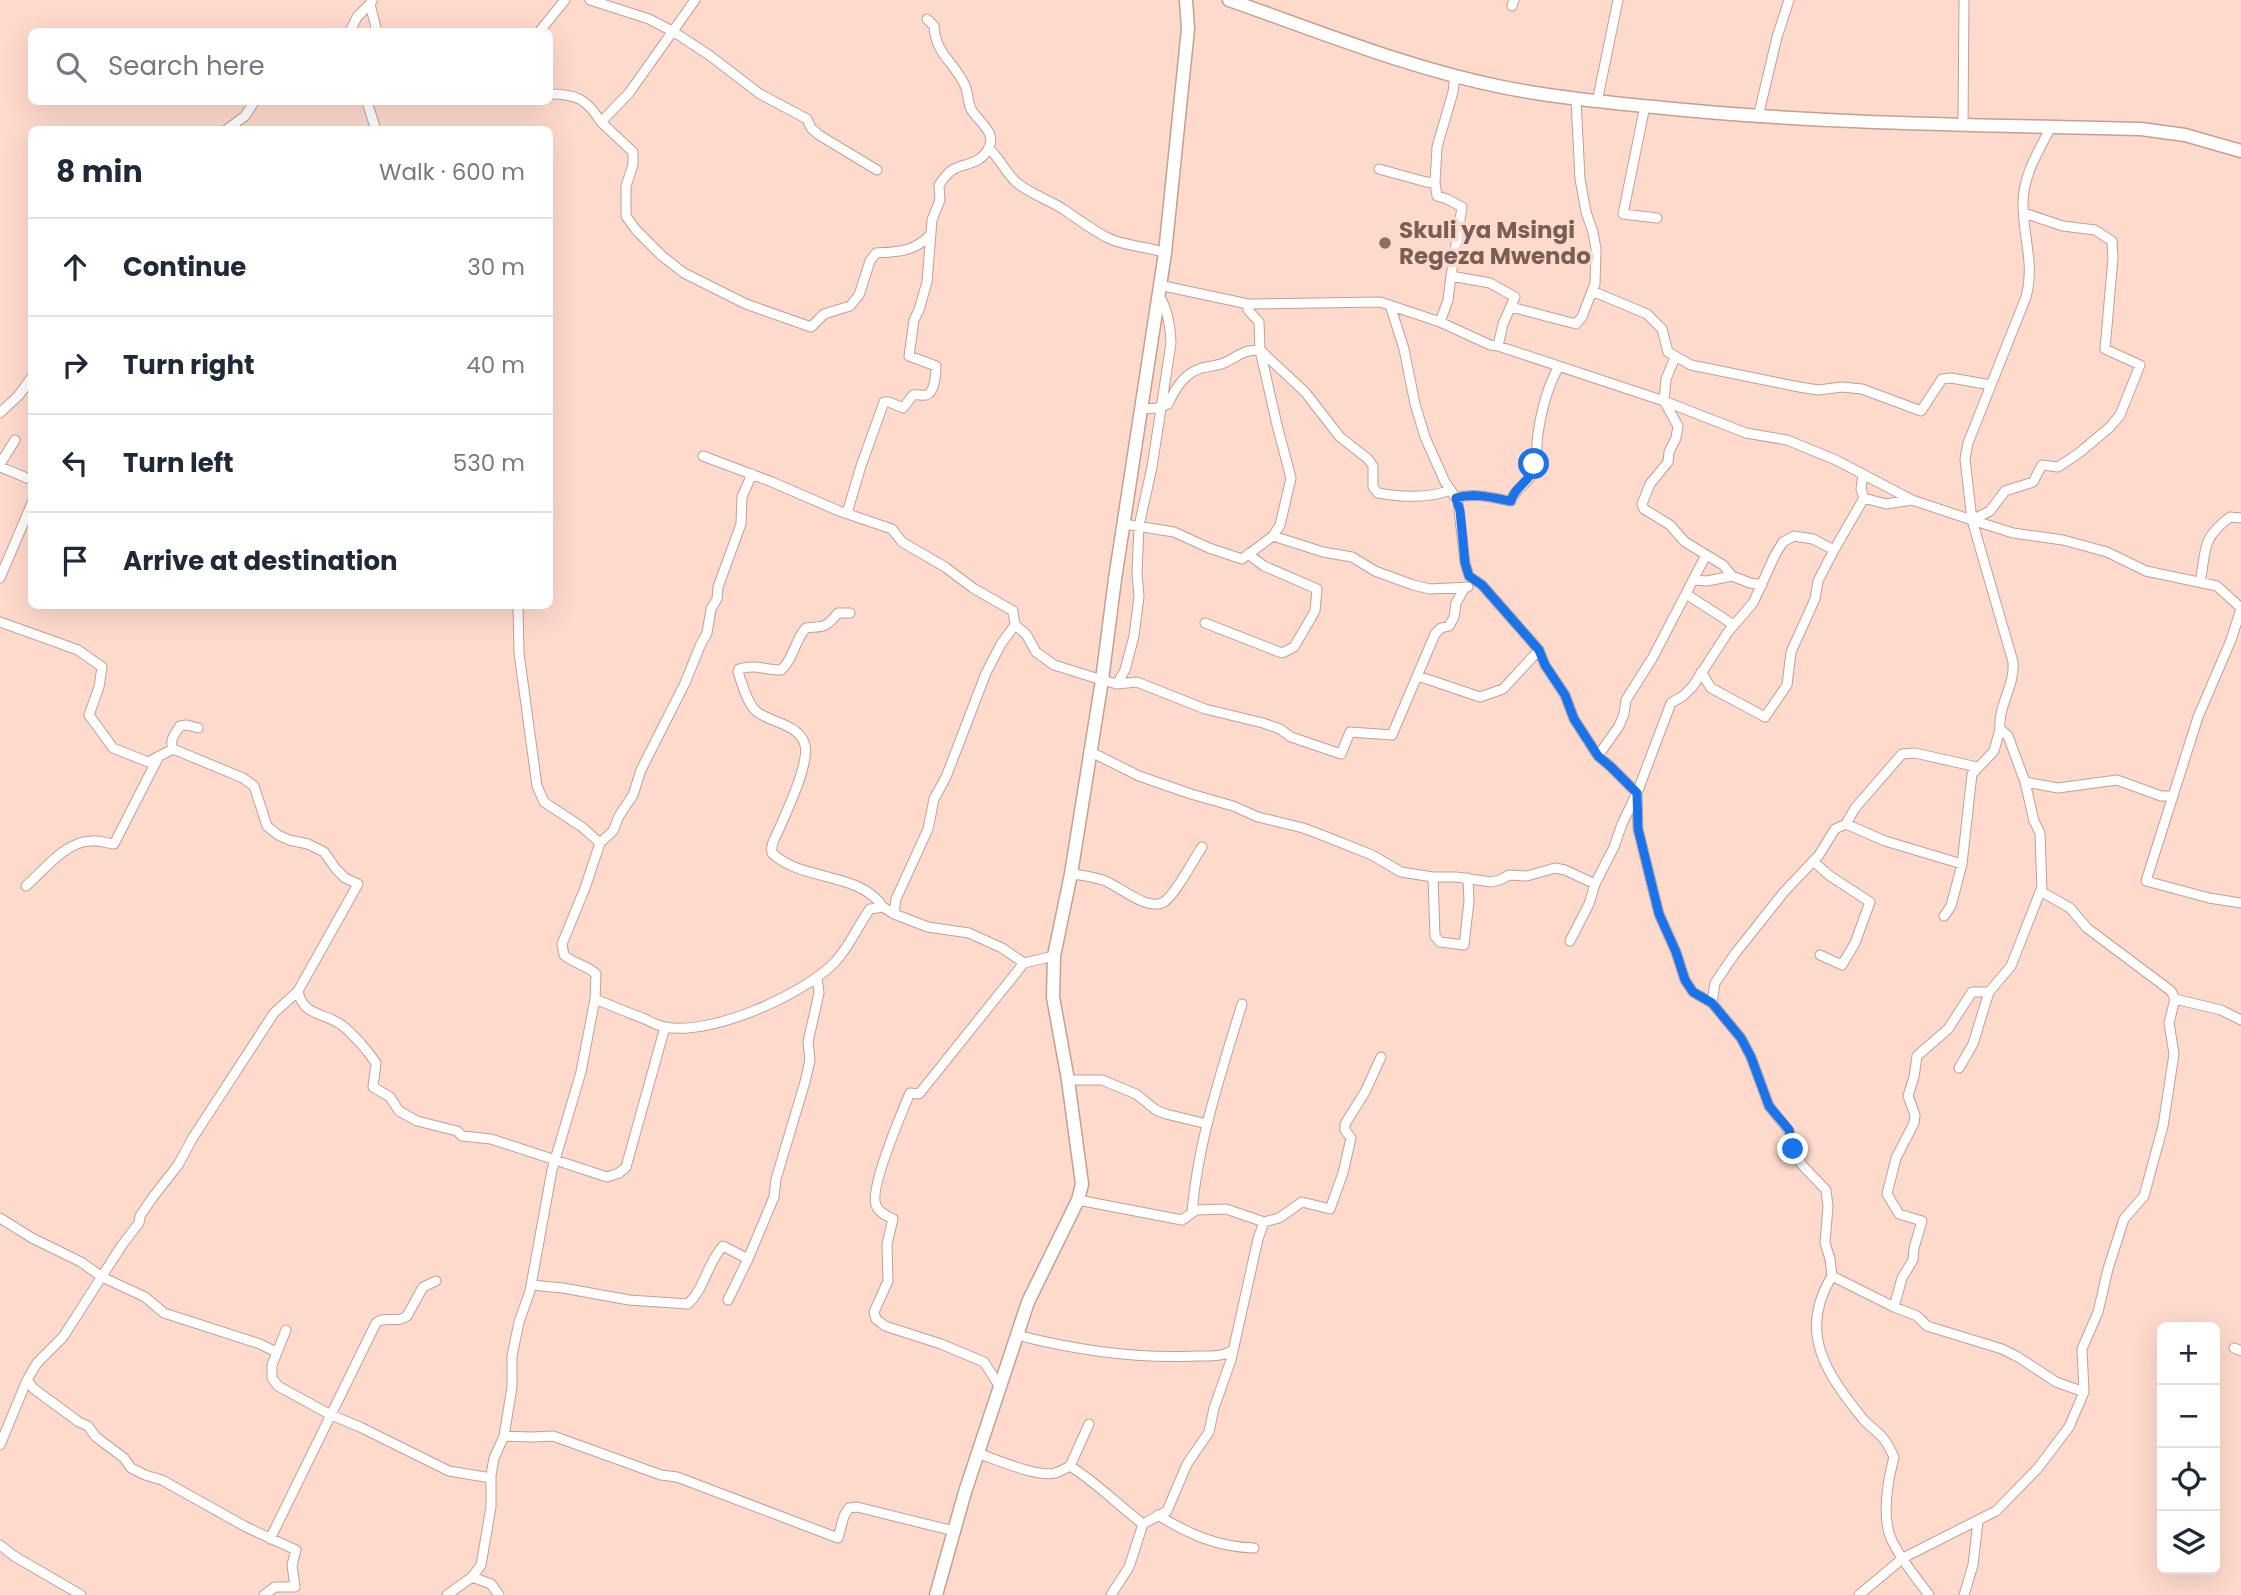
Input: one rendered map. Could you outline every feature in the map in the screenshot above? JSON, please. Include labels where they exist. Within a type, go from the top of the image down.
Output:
[{"type":"street","points":[[542,28],[565,0]]},
{"type":"street","points":[[590,0],[649,19],[674,32],[760,94],[807,119],[811,128],[819,135],[877,170]]},
{"type":"street","points":[[601,122],[629,93],[695,0]]},
{"type":"street","points":[[936,1595],[977,1453],[1028,1302],[1078,1200],[1082,1184],[1054,997],[1054,956],[1071,874],[1102,681],[1165,253],[1188,29],[1186,0]]},
{"type":"street","points":[[1229,0],[1455,76],[1576,99],[1758,117],[2165,131],[2241,151]]},
{"type":"street","points":[[1597,102],[1619,0]]},
{"type":"street","points":[[1758,117],[1777,37],[1789,0]]},
{"type":"street","points":[[1963,125],[1964,0]]},
{"type":"street","points":[[352,28],[357,17],[372,2]]},
{"type":"street","points":[[372,2],[376,28]]},
{"type":"street","points":[[847,513],[884,402],[903,408],[913,395],[927,395],[934,383],[936,366],[909,356],[914,320],[927,282],[933,220],[940,200],[939,185],[954,169],[977,161],[989,149],[988,126],[977,118],[969,107],[965,86],[939,48],[934,26],[927,19]]},
{"type":"street","points":[[1440,322],[1447,300],[1462,207],[1437,196],[1435,183],[1437,147],[1455,76]]},
{"type":"street","points":[[553,94],[569,94],[582,100],[633,152],[633,164],[626,186],[626,216],[636,230],[684,273],[746,304],[811,327],[824,314],[850,306],[859,295],[870,261],[876,253],[898,253],[925,241],[931,234]]},
{"type":"street","points":[[1511,307],[1576,324],[1582,317],[1595,284],[1596,249],[1580,179],[1576,99]]},
{"type":"street","points":[[231,126],[245,116],[252,105]]},
{"type":"street","points":[[368,105],[375,126]]},
{"type":"street","points":[[1645,106],[1623,214],[1657,218]]},
{"type":"street","points":[[1944,916],[1951,906],[1962,864],[1972,774],[1994,751],[2000,729],[2001,710],[2014,672],[1972,520],[1965,459],[1968,443],[2026,297],[2031,278],[2024,213],[2026,179],[2051,127]]},
{"type":"street","points":[[989,149],[1015,181],[1037,197],[1109,238],[1165,253]]},
{"type":"street","points":[[1379,169],[1435,183]]},
{"type":"street","points":[[1972,520],[1990,510],[2005,491],[2033,482],[2042,465],[2057,467],[2110,427],[2120,415],[2140,365],[2105,349],[2112,241],[2095,230],[2063,226],[2024,213]]},
{"type":"street","points":[[1451,276],[1490,284],[1516,297],[1503,324],[1498,346]]},
{"type":"street","points":[[1158,289],[1248,304],[1366,302],[1390,305],[1440,322],[1490,345],[1664,401],[1746,433],[1787,440],[1836,460],[1912,500],[2013,533],[2063,540],[2108,552],[2146,570],[2217,586],[2241,608],[2231,640],[2197,717],[2146,881],[2210,898],[2241,903]]},
{"type":"street","points":[[1118,684],[1125,670],[1134,636],[1138,609],[1139,526],[1152,467],[1171,334],[1166,308],[1158,289]]},
{"type":"street","points":[[1592,291],[1647,314],[1662,329],[1668,352],[1691,365],[1818,390],[1842,387],[1862,389],[1921,411],[1942,379],[1991,385]]},
{"type":"street","points":[[1124,524],[1174,532],[1242,559],[1273,536],[1280,525],[1291,478],[1261,350],[1259,322],[1247,307],[1248,304]]},
{"type":"street","points":[[1390,305],[1404,349],[1425,437],[1460,511],[1465,563],[1469,576],[1482,585],[1539,650],[1545,665],[1565,695],[1574,719],[1598,756],[1637,793],[1638,829],[1659,914],[1685,980],[1693,992],[1712,1003],[1741,1038],[1769,1106],[1789,1130],[1793,1149],[1802,1166],[1826,1190],[1828,1206],[1825,1243],[1832,1276],[1823,1292],[1818,1315],[1820,1353],[1833,1382],[1865,1421],[1883,1438],[1894,1457],[1886,1507],[1888,1531],[1929,1595]]},
{"type":"street","points":[[1140,409],[1168,404],[1176,386],[1200,368],[1216,366],[1241,352],[1261,350],[1305,392],[1340,438],[1368,459],[1373,466],[1373,487],[1378,493],[1401,497],[1479,495],[1511,501],[1516,489],[1527,481],[1533,472],[1543,411],[1559,366]]},
{"type":"street","points":[[1675,357],[1666,379],[1664,401],[1678,426],[1676,438],[1668,452],[1668,462],[1650,484],[1642,504],[1644,509],[1670,525],[1685,542],[1723,565],[1732,576],[1750,583],[1762,584]]},
{"type":"street","points":[[0,413],[28,383]]},
{"type":"street","points":[[15,440],[0,466],[28,478]]},
{"type":"street","points":[[703,456],[892,529],[902,542],[1013,611],[1015,625],[1026,634],[1036,652],[1054,665],[1102,681],[1118,684],[1137,682],[1205,709],[1280,729],[1291,737],[1341,754],[1350,732],[1392,736],[1435,634],[1441,628],[1449,626],[1454,617],[1456,603],[1464,589],[1476,582]]},
{"type":"street","points":[[446,1595],[472,1577],[481,1565],[491,1507],[494,1458],[504,1436],[512,1387],[512,1356],[531,1285],[552,1170],[581,1072],[595,999],[596,974],[564,956],[562,944],[600,843],[613,831],[618,816],[633,794],[641,770],[681,692],[707,633],[718,587],[741,524],[742,497],[752,474]]},
{"type":"street","points":[[1701,672],[1711,688],[1765,717],[1787,685],[1791,652],[1815,598],[1818,581],[1864,498],[1861,489],[1863,474]]},
{"type":"street","points":[[1864,498],[1886,504],[1912,500]]},
{"type":"street","points":[[0,578],[28,512]]},
{"type":"street","points":[[2200,582],[2208,538],[2230,517],[2241,518]]},
{"type":"street","points":[[1273,536],[1324,552],[1352,557],[1375,571],[1413,585],[1430,589],[1464,589]]},
{"type":"street","points":[[1570,941],[1614,847],[1671,704],[1693,686],[1734,625],[1753,603],[1783,542],[1794,536],[1813,540],[1833,550]]},
{"type":"street","points":[[1205,623],[1282,653],[1294,647],[1315,611],[1317,589],[1264,566],[1248,554]]},
{"type":"street","points":[[1598,756],[1619,726],[1625,714],[1626,700],[1653,657],[1706,555]]},
{"type":"street","points":[[1693,580],[1707,581],[1732,576]]},
{"type":"street","points":[[1686,594],[1734,625]]},
{"type":"street","points":[[518,609],[519,653],[537,786],[544,802],[582,827],[600,843]]},
{"type":"street","points":[[850,613],[838,613],[828,625],[821,628],[806,628],[798,638],[790,660],[781,670],[764,667],[738,669],[754,710],[799,734],[806,744],[803,768],[772,844],[772,853],[801,869],[856,887],[876,898],[894,914],[928,927],[969,933],[1002,948],[1024,962]]},
{"type":"street","points":[[0,622],[78,650],[102,667],[99,687],[89,715],[113,748],[148,762],[173,749],[243,778],[254,786],[267,826],[278,835],[324,852],[345,878],[358,884],[298,990],[274,1013],[178,1165],[140,1216],[139,1223],[63,1337],[37,1363],[27,1380],[0,1445]]},
{"type":"street","points":[[894,914],[896,899],[928,829],[934,799],[946,777],[986,673],[1000,644],[1015,625]]},
{"type":"street","points":[[1418,676],[1479,697],[1503,689],[1539,650]]},
{"type":"street","points":[[173,749],[173,736],[180,726],[198,728]]},
{"type":"street","points":[[2000,729],[2008,736],[2040,832],[2042,892],[2070,908],[2087,928],[2167,986],[2175,999],[2221,1010],[2241,1020]]},
{"type":"street","points":[[1089,751],[1139,776],[1233,806],[1258,817],[1315,832],[1372,855],[1401,872],[1491,882],[1509,875],[1527,876],[1555,868],[1595,884]]},
{"type":"street","points":[[1712,1003],[1715,983],[1734,955],[1784,892],[1819,855],[1835,829],[1846,824],[1855,808],[1902,754],[1914,753],[1977,767]]},
{"type":"street","points":[[26,886],[69,847],[79,842],[92,840],[114,844],[159,756]]},
{"type":"street","points":[[2025,782],[2058,788],[2117,780],[2161,796],[2172,796]]},
{"type":"street","points":[[1846,824],[1885,841],[1962,864]]},
{"type":"street","points":[[1071,874],[1103,880],[1151,904],[1163,902],[1202,847]]},
{"type":"street","points":[[1813,861],[1830,876],[1870,902],[1855,943],[1842,965],[1820,955]]},
{"type":"street","points":[[1433,877],[1435,936],[1440,943],[1464,945],[1469,901],[1468,878]]},
{"type":"street","points":[[1959,1068],[1973,1044],[1989,992],[2011,966],[2042,887]]},
{"type":"street","points":[[595,999],[665,1027],[711,1026],[764,1008],[817,978],[836,962],[870,909],[883,907]]},
{"type":"street","points":[[1000,1387],[984,1362],[941,1344],[885,1326],[876,1319],[874,1312],[888,1281],[887,1244],[893,1219],[882,1213],[876,1205],[875,1194],[892,1136],[910,1093],[919,1094],[1024,962],[1054,956]]},
{"type":"street","points":[[728,1300],[774,1197],[776,1179],[810,1060],[808,1042],[819,993],[817,978]]},
{"type":"street","points":[[298,990],[300,1002],[307,1009],[342,1026],[369,1053],[376,1063],[373,1087],[390,1097],[399,1111],[417,1121],[457,1131],[462,1136],[491,1139],[607,1177],[619,1174],[626,1167],[665,1027]]},
{"type":"street","points":[[1894,1307],[1902,1278],[1913,1260],[1914,1248],[1922,1226],[1922,1221],[1899,1214],[1886,1194],[1896,1158],[1914,1123],[1915,1115],[1908,1096],[1917,1056],[1948,1029],[1972,992],[1989,992]]},
{"type":"street","points":[[1859,1595],[1903,1558],[1996,1511],[2038,1468],[2068,1427],[2084,1392],[2082,1349],[2098,1312],[2124,1219],[2144,1196],[2163,1126],[2174,1054],[2169,1023],[2175,999]]},
{"type":"street","points":[[1192,1212],[1207,1124],[1242,1004]]},
{"type":"street","points":[[1078,1200],[1182,1220],[1196,1210],[1226,1209],[1264,1222],[1279,1218],[1301,1202],[1330,1209],[1343,1173],[1351,1138],[1345,1130],[1345,1124],[1365,1092],[1381,1057]]},
{"type":"street","points":[[1068,1080],[1102,1080],[1136,1094],[1156,1110],[1207,1124]]},
{"type":"street","points":[[0,1218],[32,1238],[81,1262],[102,1277],[145,1297],[164,1313],[260,1344],[276,1352]]},
{"type":"street","points":[[1111,1595],[1129,1567],[1143,1524],[1167,1511],[1187,1464],[1209,1432],[1213,1408],[1221,1393],[1233,1350],[1264,1222]]},
{"type":"street","points":[[531,1285],[629,1300],[688,1304],[695,1298],[715,1255],[723,1246],[748,1259]]},
{"type":"street","points":[[1832,1276],[1917,1316],[1927,1326],[2002,1349],[2056,1382],[2084,1392]]},
{"type":"street","points":[[270,1539],[376,1323],[380,1320],[403,1319],[423,1287],[436,1280]]},
{"type":"street","points":[[286,1330],[276,1352],[272,1378],[278,1386],[331,1415],[449,1471],[491,1478]]},
{"type":"street","points":[[1017,1335],[1064,1347],[1140,1356],[1218,1356],[1233,1350]]},
{"type":"street","points":[[27,1380],[34,1389],[88,1426],[96,1437],[124,1458],[131,1468],[162,1480],[270,1539],[296,1550],[292,1565],[295,1587],[275,1587],[264,1595]]},
{"type":"street","points":[[977,1453],[1021,1469],[1055,1473],[1070,1466],[1089,1424]]},
{"type":"street","points":[[504,1436],[562,1438],[661,1475],[677,1477],[838,1538],[844,1516],[849,1508],[857,1507],[954,1531]]},
{"type":"street","points":[[1070,1466],[1143,1524]]},
{"type":"street","points":[[1158,1515],[1179,1528],[1206,1539],[1233,1547],[1254,1548]]},
{"type":"street","points":[[1964,1595],[1973,1565],[1979,1521]]},
{"type":"street","points":[[0,1545],[81,1595]]},
{"type":"street","points":[[472,1577],[491,1584],[499,1595]]},
{"type":"place","name":"Skuli ya Msingi Regeza Mwendo","points":[[1385,243]]},
{"type":"route","points":[[1534,464],[1533,472],[1527,481],[1516,489],[1511,501],[1479,495],[1456,498],[1469,576],[1482,585],[1539,650],[1545,665],[1565,695],[1574,719],[1598,756],[1637,793],[1638,829],[1659,914],[1685,980],[1693,992],[1712,1003],[1741,1038],[1769,1106],[1789,1130],[1793,1149]]}]
